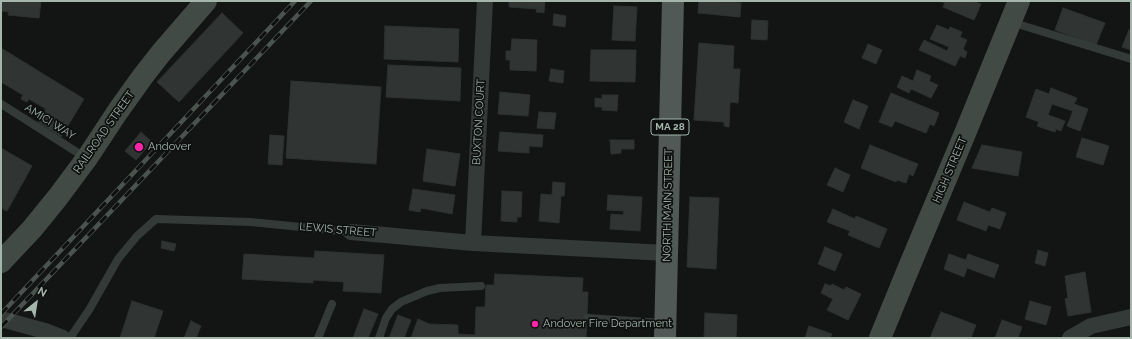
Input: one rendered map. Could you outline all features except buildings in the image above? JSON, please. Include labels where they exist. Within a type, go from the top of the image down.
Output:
[{"type":"main road","name":"RAILROAD STREET","points":[[1,262],[49,208],[87,158],[118,110],[139,82],[161,53],[206,1]]},
{"type":"main road","name":"NORTH MAIN STREET","points":[[665,330],[672,1]]},
{"type":"main road","name":"HIGH STREET","points":[[880,338],[1019,1]]},
{"type":"street","name":"BUXTON COURT","points":[[473,243],[485,1]]},
{"type":"street","name":"LEWIS STREET","points":[[351,232],[473,243],[667,253]]},
{"type":"street","points":[[1070,338],[1091,326],[1131,316]]},
{"type":"street","points":[[1,319],[45,331],[63,338]]},
{"type":"lane","points":[[1011,21],[1131,59]]},
{"type":"lane","name":"AMICI WAY","points":[[1,104],[87,158]]},
{"type":"lane","name":"LEWIS STREET","points":[[70,338],[89,310],[118,259],[137,236],[156,219],[251,222],[351,232]]},
{"type":"lane","points":[[379,338],[386,318],[392,309],[401,302],[427,291],[440,288],[481,286]]},
{"type":"lane","points":[[318,338],[332,304]]},
{"type":"lane","points":[[587,318],[665,330]]},
{"type":"railway","points":[[1,314],[295,1]]},
{"type":"railway","points":[[1,327],[311,1]]},
{"type":"place","name":"Andover","points":[[139,147]]},
{"type":"place","name":"Andover Fire Department","points":[[535,324]]}]
